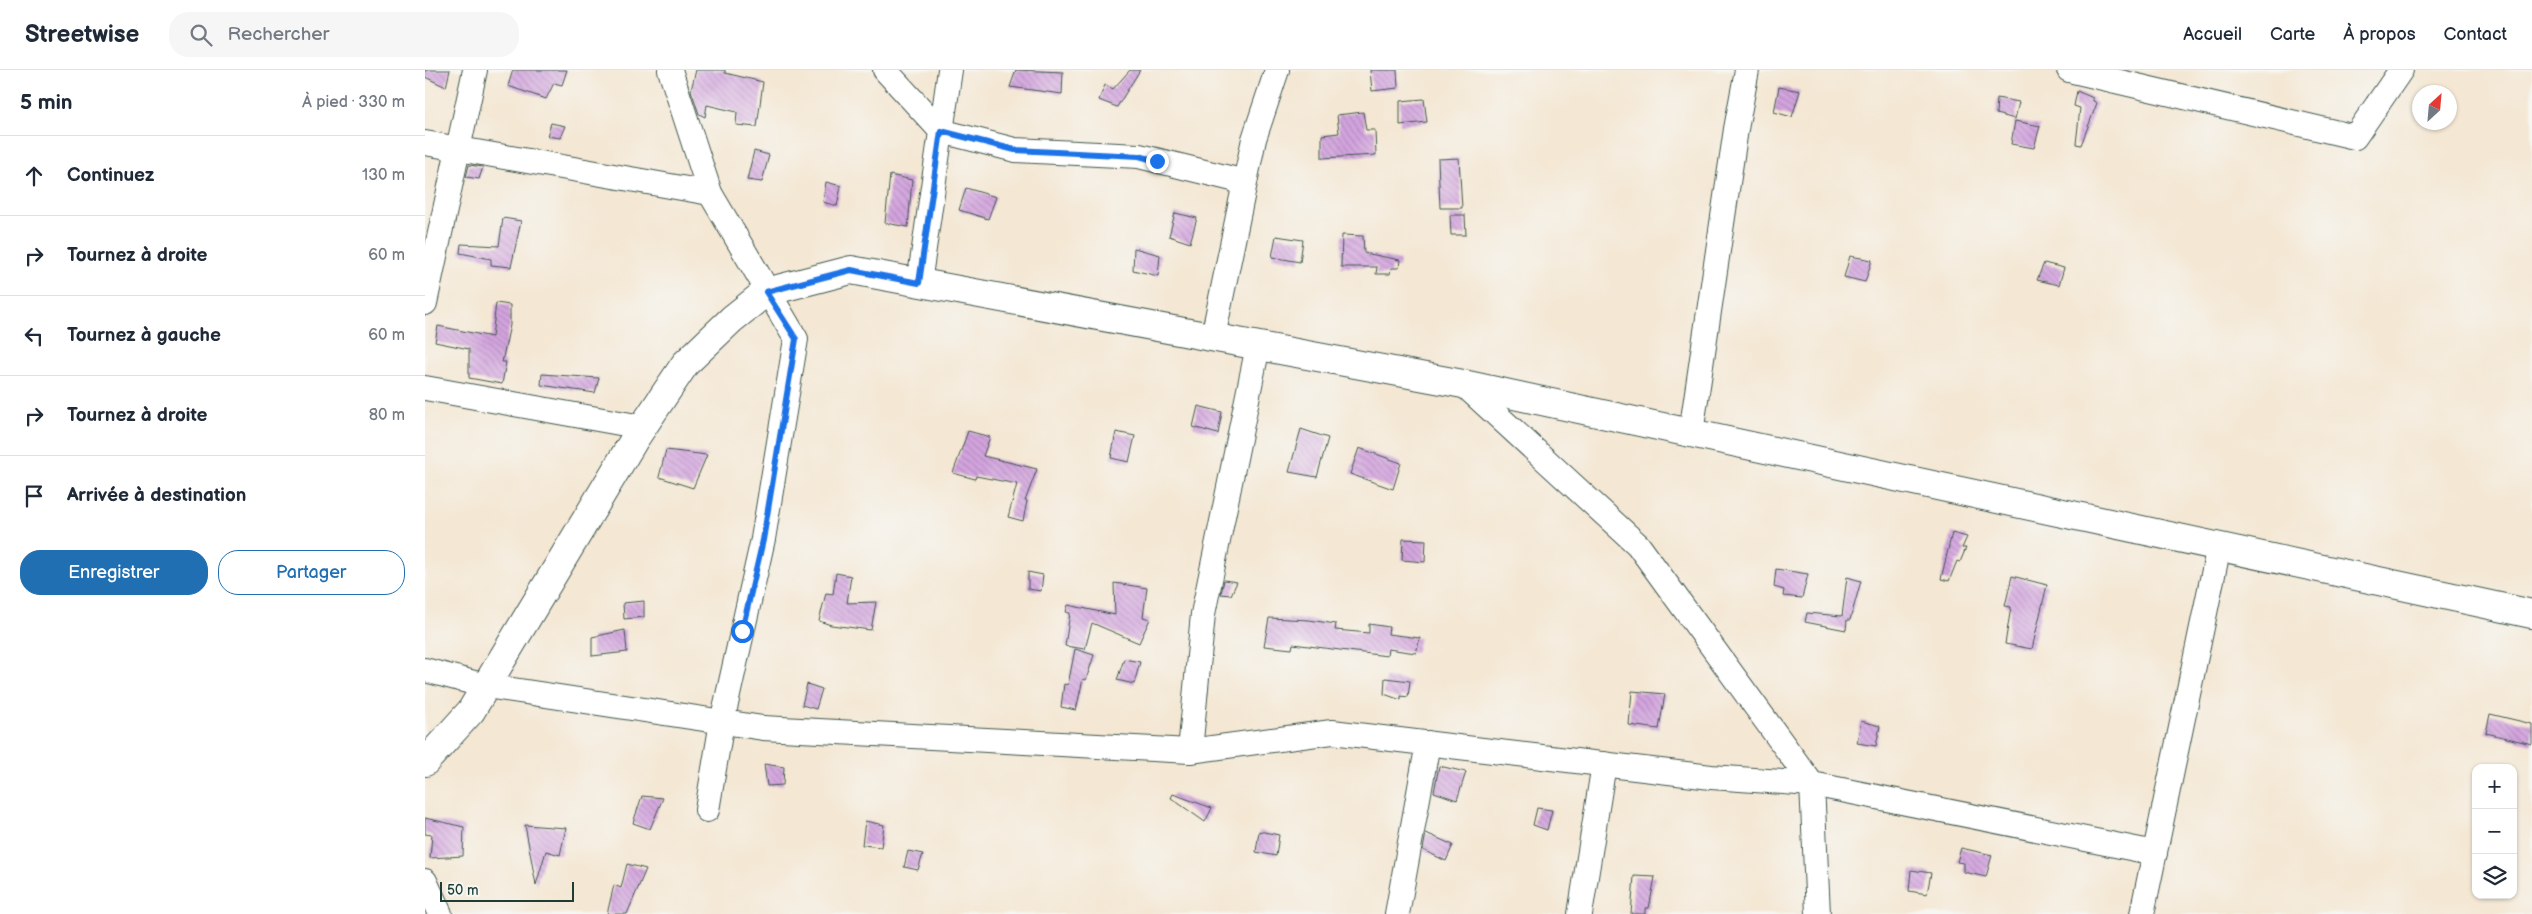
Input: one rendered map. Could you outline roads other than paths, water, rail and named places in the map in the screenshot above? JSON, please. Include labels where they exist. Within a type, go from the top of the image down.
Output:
[{"type":"main road","points":[[425,762],[471,711],[642,427],[685,364],[732,318],[766,292],[851,270],[1463,384],[2532,614]]},
{"type":"street","points":[[425,303],[475,70]]},
{"type":"street","points":[[670,70],[710,194],[766,292],[796,339],[763,540],[722,722],[707,810]]},
{"type":"street","points":[[885,70],[941,131],[1015,150],[1139,156],[1245,182]]},
{"type":"street","points":[[919,283],[950,70]]},
{"type":"street","points":[[1213,337],[1253,139],[1277,70]]},
{"type":"street","points":[[1691,433],[1736,129],[1747,70]]},
{"type":"street","points":[[2069,70],[2355,137],[2401,70]]},
{"type":"street","points":[[425,143],[710,194]]},
{"type":"street","points":[[1190,752],[1203,614],[1258,346]]},
{"type":"street","points":[[1463,384],[1638,545],[1812,784],[1819,914]]},
{"type":"street","points":[[425,388],[642,427]]},
{"type":"street","points":[[2142,914],[2219,546]]},
{"type":"street","points":[[425,670],[486,686],[763,728],[1190,752],[1332,732],[1711,777],[1812,784],[2155,853]]},
{"type":"street","points":[[1397,914],[1428,744]]},
{"type":"street","points":[[1579,914],[1605,764]]},
{"type":"street","points":[[425,881],[440,914]]}]
